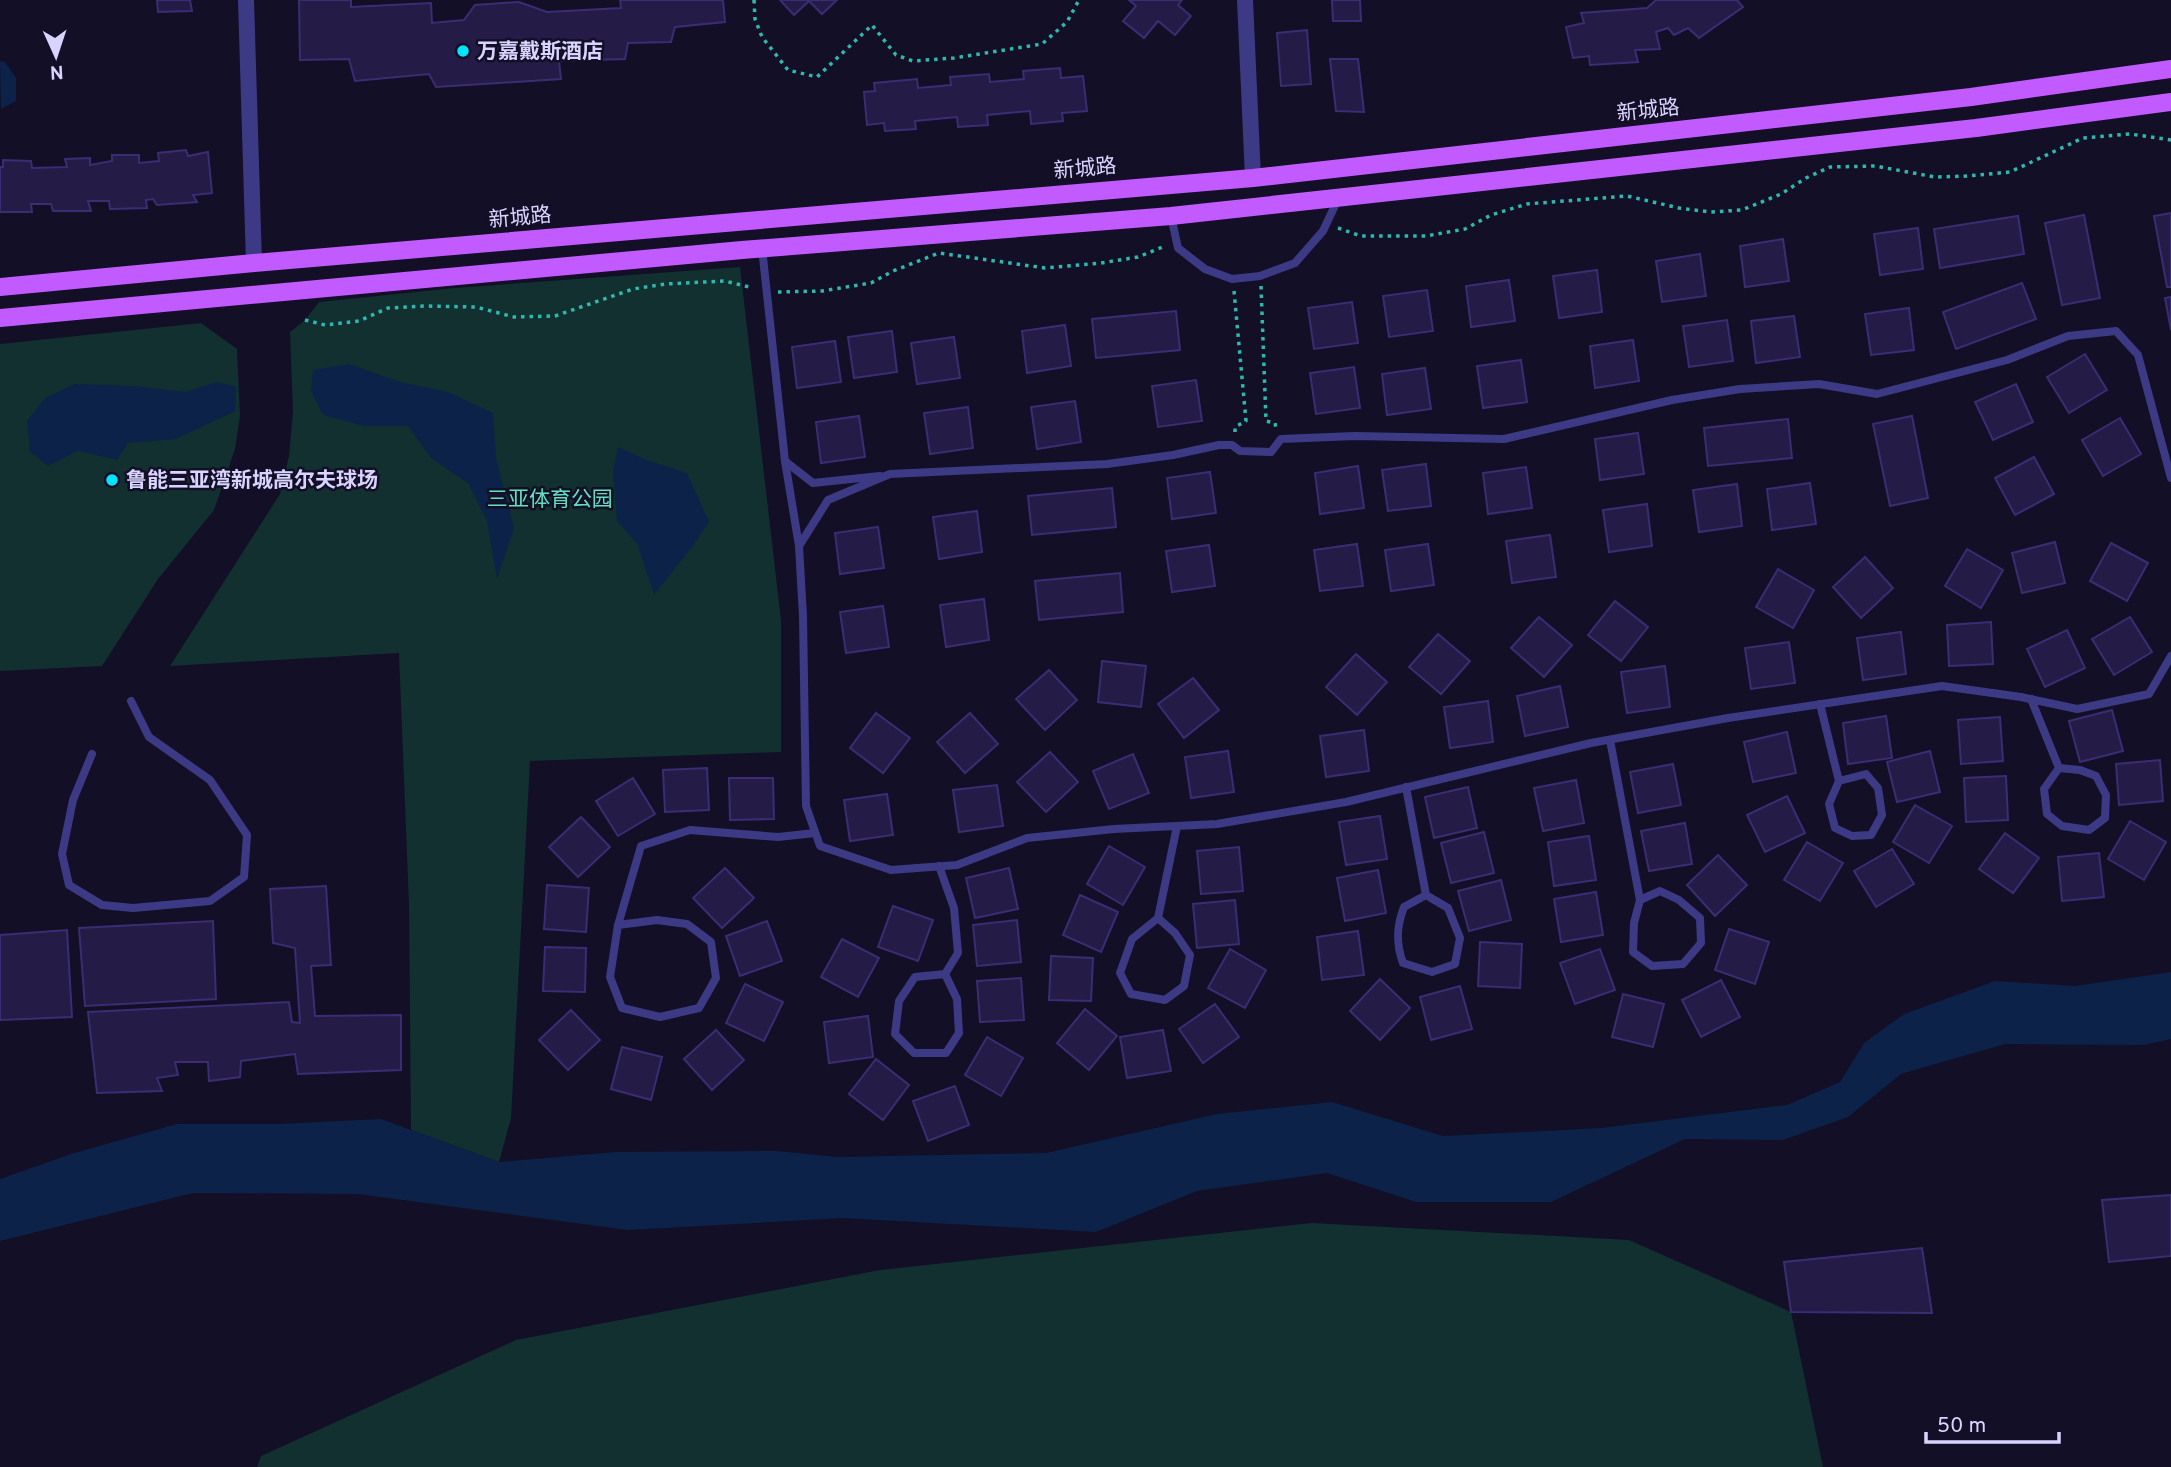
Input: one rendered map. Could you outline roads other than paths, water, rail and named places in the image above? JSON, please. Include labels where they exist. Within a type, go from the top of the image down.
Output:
[{"type":"main road","name":"新城路","points":[[0,287],[1253,178],[1971,97],[2171,69]]},
{"type":"main road","points":[[0,318],[762,248],[1171,216],[1976,128],[2171,102]]},
{"type":"street","points":[[246,0],[254,263]]},
{"type":"street","points":[[1245,0],[1253,178]]},
{"type":"lane","points":[[1171,216],[1178,248],[1205,269],[1233,279],[1260,276],[1295,262],[1323,232],[1338,199]]},
{"type":"lane","points":[[762,248],[785,461],[799,546],[803,616],[806,806],[820,846],[891,870],[957,865],[1027,838],[1230,822],[1346,802],[1610,740],[1728,718],[1942,686],[2031,699],[2077,709],[2149,694],[2171,656]]},
{"type":"lane","points":[[785,461],[813,483],[890,474],[1107,464],[1173,455],[1219,445],[1232,445],[1240,451],[1271,452],[1281,439],[1355,436],[1504,439],[1672,400],[1740,389],[1819,384],[1877,394],[2007,360],[2068,336],[2116,331],[2138,355],[2171,478]]},
{"type":"lane","points":[[799,546],[828,500],[890,474]]},
{"type":"lane","points":[[2031,699],[2059,768]]},
{"type":"lane","points":[[92,754],[73,800],[62,854],[69,885],[102,905],[134,908],[210,901],[244,877],[247,835],[210,780],[149,737],[131,701]]},
{"type":"lane","points":[[1819,705],[1839,781],[1829,804],[1835,828],[1852,836],[1871,835],[1882,815],[1878,788],[1866,774],[1839,781]]},
{"type":"lane","points":[[1610,740],[1640,900],[1634,923],[1633,952],[1652,966],[1682,964],[1701,943],[1700,918],[1679,900],[1660,891],[1640,900]]},
{"type":"lane","points":[[2059,768],[2080,770],[2096,776],[2106,795],[2105,818],[2088,830],[2062,826],[2047,814],[2045,789],[2059,768]]},
{"type":"lane","points":[[1406,788],[1426,895],[1448,908],[1460,939],[1455,964],[1432,972],[1402,963],[1397,948],[1398,921],[1404,907],[1426,895]]},
{"type":"lane","points":[[1158,918],[1175,933],[1190,955],[1184,986],[1165,1000],[1131,994],[1120,973],[1132,939],[1158,918],[1177,826]]},
{"type":"lane","points":[[618,925],[657,920],[687,924],[711,942],[716,978],[699,1008],[660,1017],[622,1008],[610,977],[618,925],[641,846],[690,830],[778,837],[815,833]]},
{"type":"lane","points":[[939,866],[954,908],[958,953],[944,974]]},
{"type":"lane","points":[[944,974],[957,999],[959,1032],[946,1053],[914,1053],[895,1034],[899,1001],[915,977],[944,974]]},
{"type":"water","points":[[0,61],[5,62],[16,78],[16,101],[1,109]]},
{"type":"water","points":[[349,364],[400,382],[448,392],[493,413],[496,458],[514,528],[497,579],[487,521],[468,483],[431,458],[408,426],[364,426],[323,415],[311,391],[313,370]]},
{"type":"water","points":[[217,382],[236,387],[235,411],[176,439],[128,443],[117,460],[78,451],[48,466],[30,452],[27,421],[45,398],[75,384],[135,386],[186,392]]},
{"type":"water","points":[[618,447],[687,473],[709,522],[654,595],[638,545],[617,521],[613,472]]},
{"type":"water","points":[[2171,972],[2171,1039],[2144,1045],[2005,1044],[1901,1074],[1848,1117],[1783,1140],[1685,1139],[1551,1202],[1416,1202],[1327,1173],[1197,1191],[1096,1232],[843,1218],[628,1230],[358,1194],[193,1193],[0,1241],[0,1179],[71,1154],[177,1124],[278,1124],[381,1119],[499,1162],[616,1152],[777,1151],[837,1157],[1046,1153],[1217,1114],[1332,1102],[1443,1136],[1601,1128],[1787,1105],[1840,1082],[1864,1043],[1904,1014],[1995,981],[2075,986]]},
{"type":"place","name":"万嘉戴斯酒店","points":[[463,51]]},
{"type":"place","name":"鲁能三亚湾新城高尔夫球场","points":[[112,480]]},
{"type":"park label","name":"三亚体育公园","points":[[550,499]]}]
